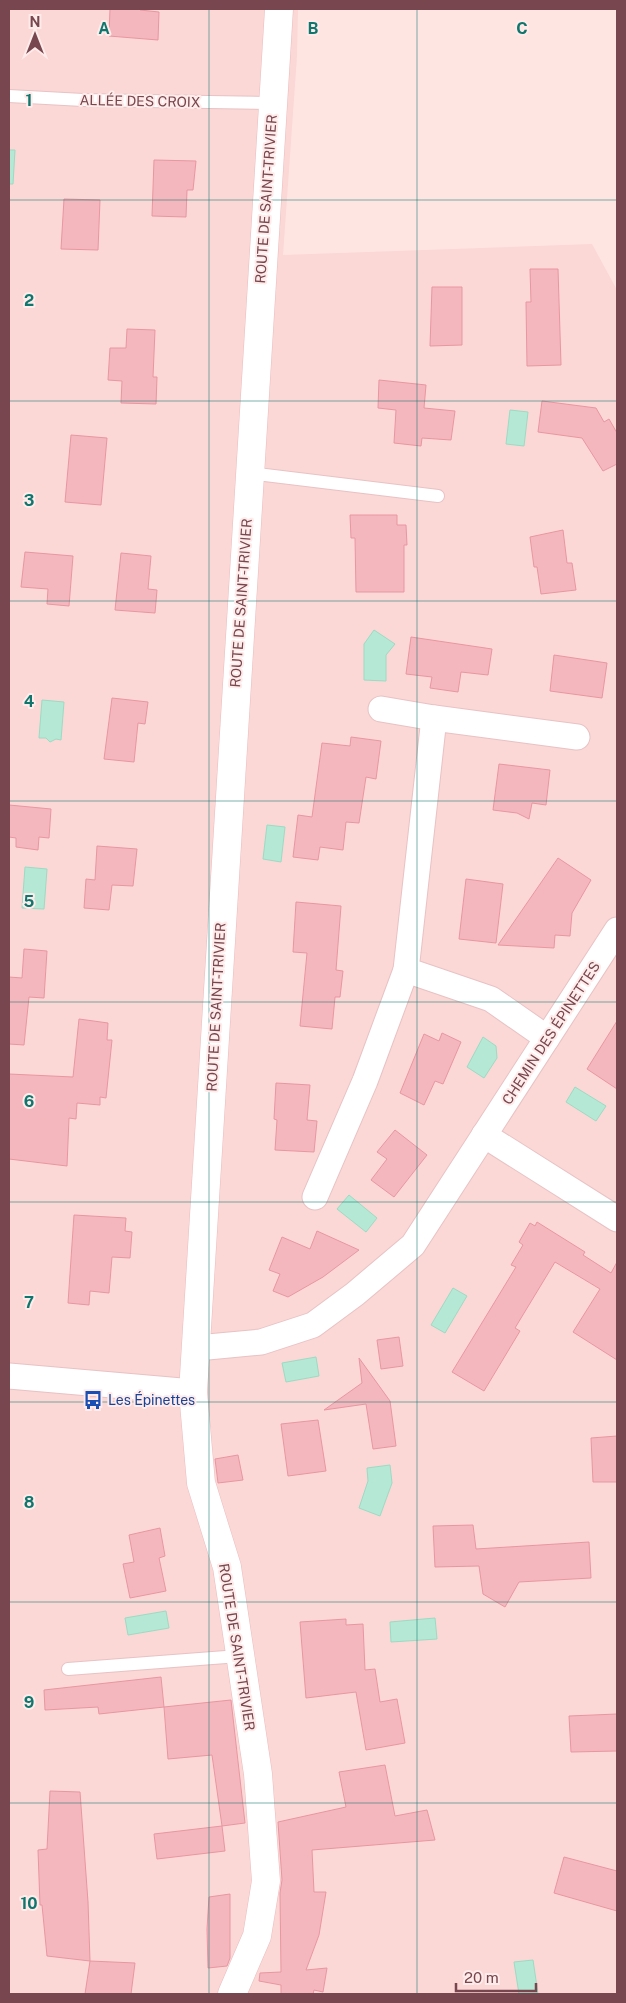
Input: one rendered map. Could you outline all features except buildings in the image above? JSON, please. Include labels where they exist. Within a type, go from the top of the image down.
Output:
[{"type":"main road","name":"ROUTE DE SAINT-TRIVIER","points":[[232,1994],[257,1936],[266,1881],[258,1774],[227,1567],[201,1483],[193,1392],[279,9]]},
{"type":"street","points":[[381,710],[577,737]]},
{"type":"street","points":[[315,1197],[365,1081],[406,970],[434,718]]},
{"type":"street","name":"CHEMIN DES ÉPINETTES","points":[[196,1348],[261,1342],[313,1325],[355,1294],[412,1245],[617,930]]},
{"type":"street","points":[[406,970],[491,1000],[547,1038]]},
{"type":"street","points":[[484,1135],[617,1219]]},
{"type":"street","points":[[9,1376],[193,1392]]},
{"type":"lane","name":"ALLÉE DES CROIX","points":[[9,96],[83,100],[272,103]]},
{"type":"lane","points":[[249,473],[438,496]]},
{"type":"lane","points":[[68,1668],[239,1656]]},
{"type":"shaded area","points":[[9,9],[298,9],[297,56],[283,255],[592,244],[617,290],[617,1994],[9,1994]]},
{"type":"shaded area","points":[[9,150],[15,150],[13,184],[9,184]]},
{"type":"shaded area","points":[[510,410],[528,412],[524,446],[506,444]]},
{"type":"shaded area","points":[[374,630],[395,644],[386,655],[386,681],[364,680],[364,644]]},
{"type":"shaded area","points":[[42,700],[64,702],[61,740],[56,739],[50,742],[46,738],[39,738]]},
{"type":"shaded area","points":[[267,825],[285,827],[281,862],[263,859]]},
{"type":"shaded area","points":[[25,867],[47,869],[44,909],[22,908]]},
{"type":"shaded area","points":[[483,1037],[496,1046],[497,1058],[484,1078],[467,1067]]},
{"type":"shaded area","points":[[575,1087],[606,1106],[596,1121],[566,1102]]},
{"type":"shaded area","points":[[349,1195],[377,1218],[366,1232],[337,1209]]},
{"type":"shaded area","points":[[453,1288],[467,1296],[445,1333],[431,1325]]},
{"type":"shaded area","points":[[316,1357],[319,1376],[286,1382],[282,1363]]},
{"type":"shaded area","points":[[390,1465],[392,1483],[380,1516],[359,1508],[368,1481],[367,1468]]},
{"type":"shaded area","points":[[166,1611],[169,1628],[128,1635],[125,1618]]},
{"type":"shaded area","points":[[435,1618],[437,1639],[391,1642],[390,1622]]},
{"type":"shaded area","points":[[533,1960],[538,1994],[519,1994],[514,1962]]},
{"type":"place","name":"Les Épinettes","points":[[93,1400]]}]
